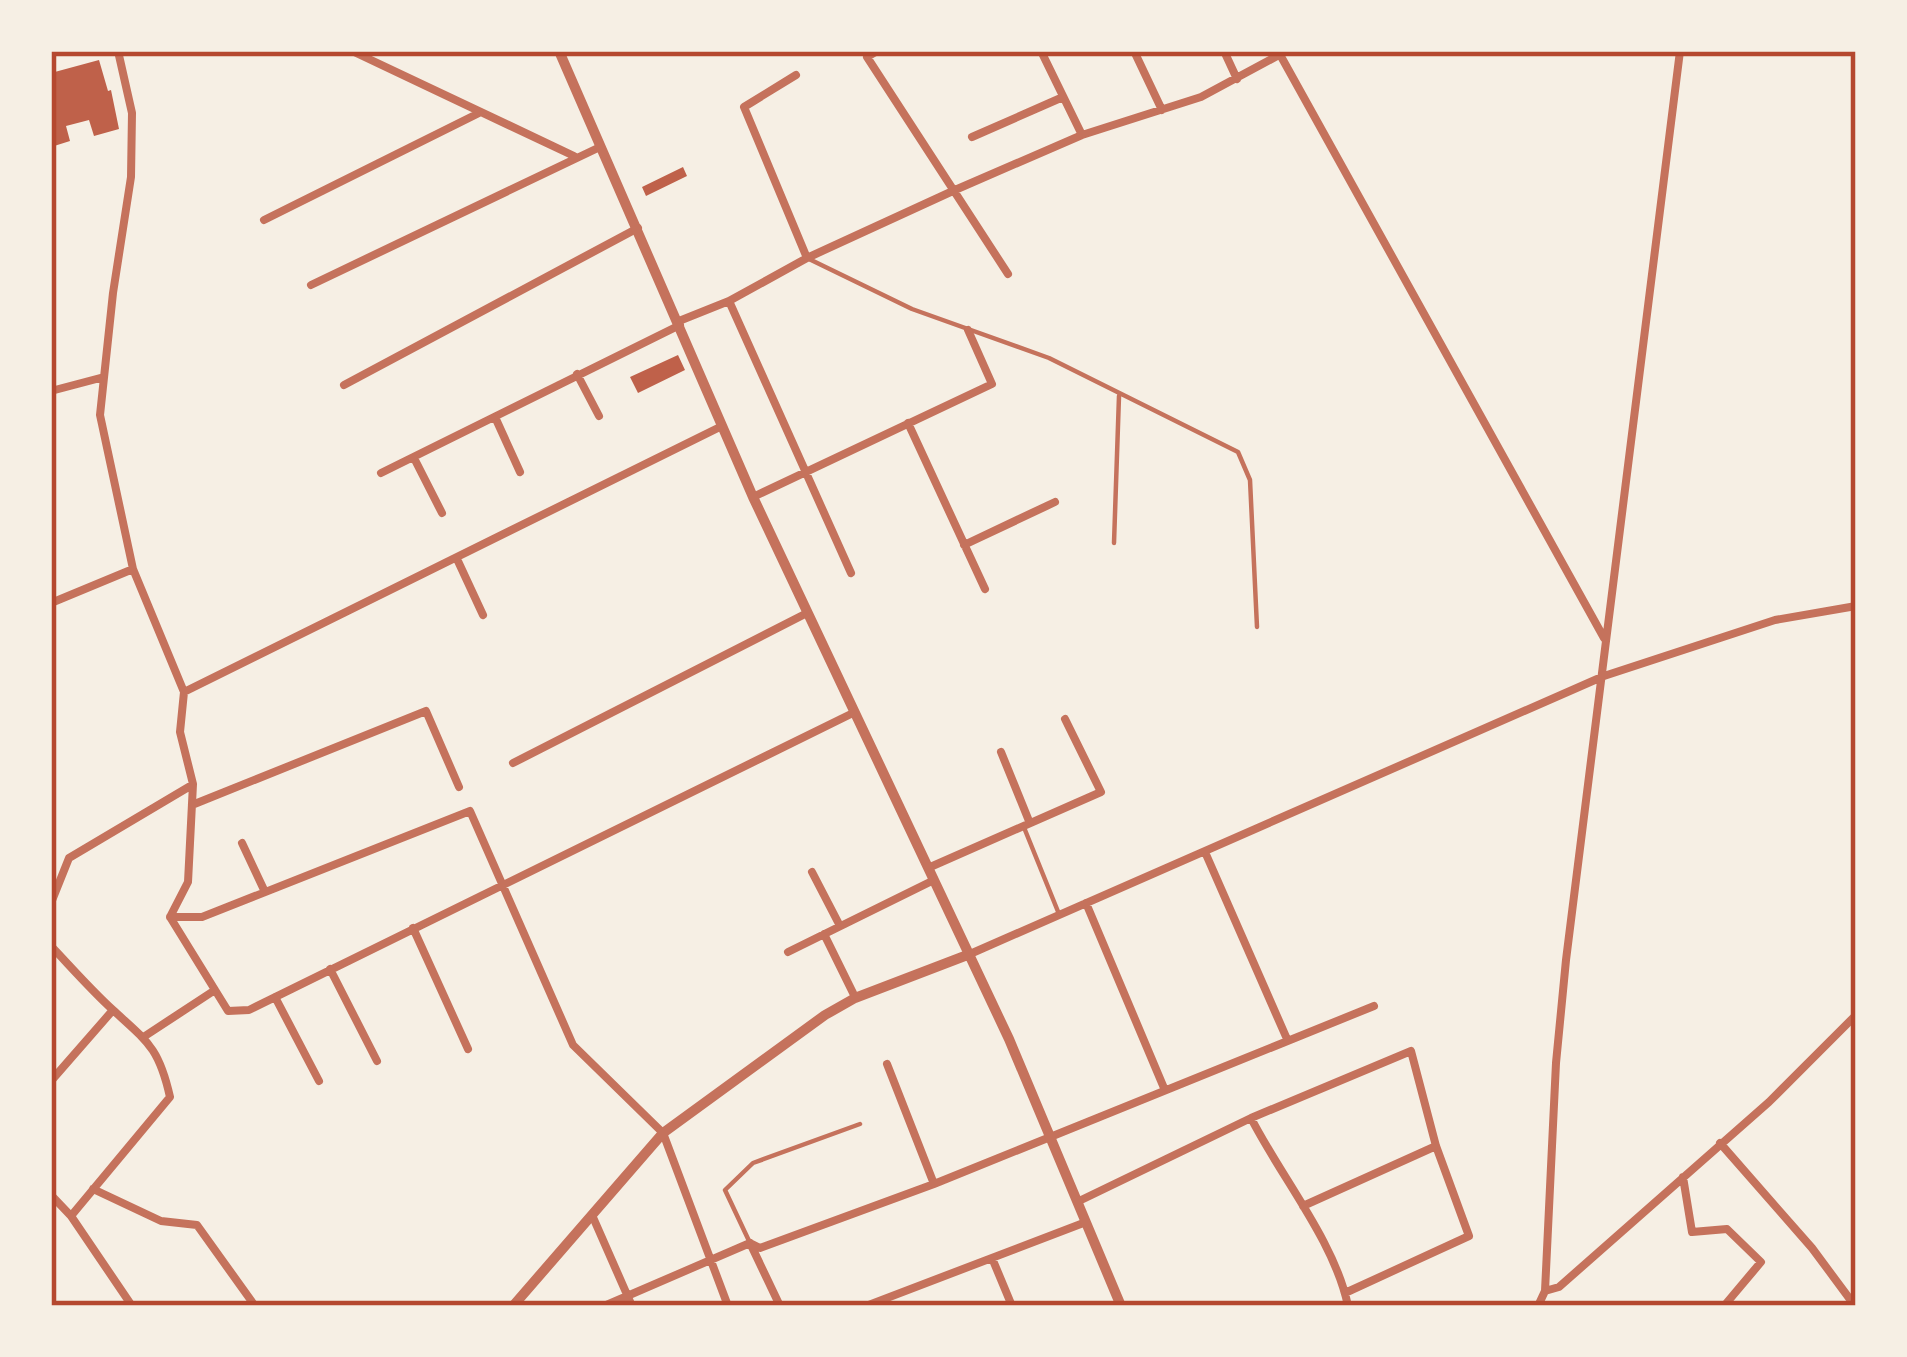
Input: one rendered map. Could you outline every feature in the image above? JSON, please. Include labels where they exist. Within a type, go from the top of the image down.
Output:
[{"type":"street","points":[[118,51],[132,113],[131,177],[100,415],[133,568],[184,692],[180,732],[193,784],[188,882],[170,917]]},
{"type":"street","points":[[352,51],[576,157]]},
{"type":"street","points":[[559,51],[753,497],[970,953],[1121,1306]]},
{"type":"street","points":[[877,51],[867,57],[1008,274]]},
{"type":"street","points":[[1042,51],[1082,135]]},
{"type":"street","points":[[1133,51],[1162,110]]},
{"type":"street","points":[[1224,51],[1237,79]]},
{"type":"street","points":[[1538,1306],[1545,1291],[1564,980],[1681,51]]},
{"type":"street","points":[[381,472],[808,258],[1082,135],[1201,98],[1278,53],[1605,639]]},
{"type":"street","points":[[796,75],[743,107],[808,258]]},
{"type":"street","points":[[971,137],[1063,97]]},
{"type":"street","points":[[264,220],[481,112]]},
{"type":"street","points":[[311,285],[602,146]]},
{"type":"street","points":[[344,385],[639,228]]},
{"type":"street","points":[[729,301],[851,573]]},
{"type":"street","points":[[753,497],[992,384],[968,330]]},
{"type":"street","points":[[578,374],[598,416]]},
{"type":"street","points":[[51,391],[104,377]]},
{"type":"street","points":[[495,417],[520,472]]},
{"type":"street","points":[[908,423],[985,589]]},
{"type":"street","points":[[184,692],[722,426]]},
{"type":"street","points":[[414,458],[442,513]]},
{"type":"street","points":[[964,544],[1055,502]]},
{"type":"street","points":[[457,559],[483,615]]},
{"type":"street","points":[[51,603],[133,568]]},
{"type":"street","points":[[513,1306],[663,1133],[855,998],[1205,852],[1604,676],[1775,620],[1856,606]]},
{"type":"street","points":[[513,764],[807,613]]},
{"type":"street","points":[[192,806],[426,711],[459,787]]},
{"type":"street","points":[[170,917],[228,1011],[249,1010],[855,712]]},
{"type":"street","points":[[788,952],[1026,823],[1101,792],[1065,718]]},
{"type":"street","points":[[1001,752],[1026,823]]},
{"type":"street","points":[[51,903],[69,858],[193,784]]},
{"type":"street","points":[[170,917],[202,917],[470,811],[573,1046],[663,1133],[728,1306]]},
{"type":"street","points":[[242,843],[265,892]]},
{"type":"street","points":[[1205,852],[1287,1039]]},
{"type":"street","points":[[812,872],[840,926]]},
{"type":"street","points":[[1086,903],[1163,1088]]},
{"type":"street","points":[[413,928],[468,1049]]},
{"type":"street","points":[[824,934],[855,998]]},
{"type":"street","points":[[51,946],[112,1010],[146,1036],[164,1069],[170,1097],[71,1216]]},
{"type":"street","points":[[330,969],[377,1061]]},
{"type":"street","points":[[146,1036],[215,990]]},
{"type":"street","points":[[275,997],[319,1081]]},
{"type":"street","points":[[604,1306],[707,1259],[750,1243],[760,1248],[934,1184],[1374,1006]]},
{"type":"street","points":[[51,1081],[112,1010]]},
{"type":"street","points":[[1545,1291],[1558,1287],[1769,1102],[1856,1016]]},
{"type":"street","points":[[1077,1202],[1252,1118],[1412,1051],[1436,1146],[1469,1236],[1345,1293]]},
{"type":"street","points":[[887,1064],[934,1184]]},
{"type":"street","points":[[1252,1118],[1274,1163],[1303,1205],[1348,1306]]},
{"type":"street","points":[[1720,1143],[1812,1248],[1855,1306]]},
{"type":"street","points":[[1303,1205],[1436,1146]]},
{"type":"street","points":[[1682,1175],[1692,1232],[1727,1229],[1761,1262],[1724,1306]]},
{"type":"street","points":[[93,1189],[161,1221],[197,1225],[255,1306]]},
{"type":"street","points":[[51,1196],[71,1216],[132,1306]]},
{"type":"street","points":[[592,1215],[632,1306]]},
{"type":"street","points":[[866,1306],[1086,1222]]},
{"type":"street","points":[[750,1243],[780,1306]]},
{"type":"street","points":[[992,1258],[1012,1306]]},
{"type":"lane","points":[[808,258],[912,309],[1049,358],[1238,452],[1250,480],[1257,627]]},
{"type":"lane","points":[[1114,543],[1119,396]]},
{"type":"lane","points":[[1026,823],[1059,914]]},
{"type":"lane","points":[[750,1243],[724,1190],[753,1163],[860,1124]]},
{"type":"building","points":[[99,60],[119,129],[94,136],[89,120],[66,126],[70,141],[51,147],[51,73]]},
{"type":"building","points":[[683,167],[687,176],[646,196],[642,187]]},
{"type":"building","points":[[678,355],[685,370],[638,393],[630,377]]}]
